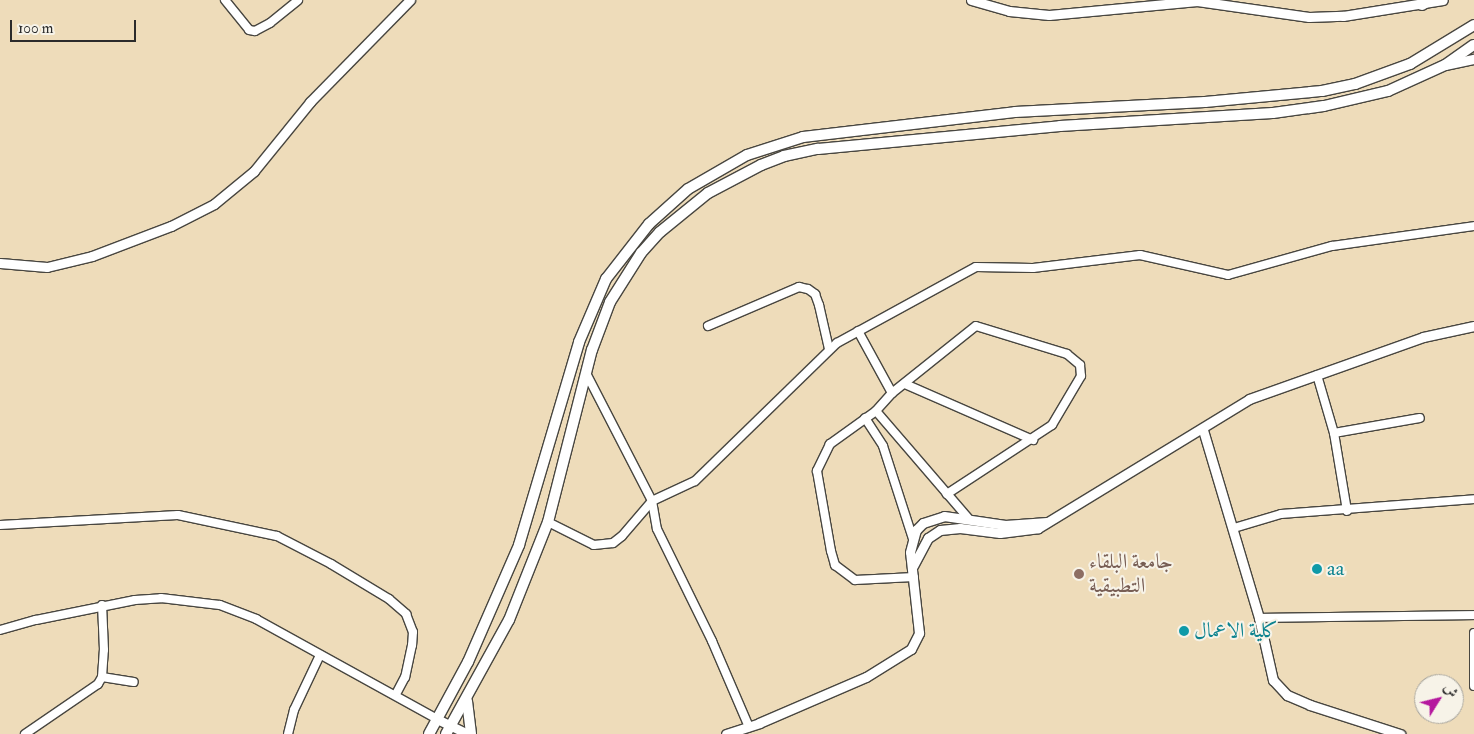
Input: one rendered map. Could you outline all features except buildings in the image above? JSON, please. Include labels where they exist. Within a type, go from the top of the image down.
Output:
[{"type":"main road","points":[[434,727],[497,600],[519,546],[579,342],[606,279],[625,251],[666,206],[688,189],[737,160],[803,137],[917,122],[1057,110],[1205,102],[1330,89],[1410,64],[1474,25]]},
{"type":"main road","points":[[447,731],[510,620],[548,522],[586,373],[610,302],[641,253],[684,211],[738,176],[784,156],[818,149],[1060,126],[1168,122],[1324,106],[1388,91],[1445,65],[1474,45]]},
{"type":"main road","points":[[1057,110],[1060,126]]},
{"type":"main road","points":[[468,697],[469,734]]},
{"type":"street","points":[[225,0],[250,30],[255,31],[270,23],[298,0]]},
{"type":"street","points":[[0,263],[47,268],[92,256],[172,226],[214,204],[254,171],[310,102],[410,0]]},
{"type":"street","points":[[971,0],[1009,11],[1049,15],[1168,2],[1214,2],[1287,16],[1309,17],[1443,0]]},
{"type":"street","points":[[1445,65],[1474,59]]},
{"type":"street","points":[[548,522],[580,540],[604,546],[622,536],[652,501],[695,481],[830,349],[858,331],[976,267],[1033,268],[1140,255],[1228,275],[1332,246],[1474,226]]},
{"type":"street","points":[[708,326],[799,287],[808,289],[815,294],[830,349]]},
{"type":"street","points":[[914,577],[855,580],[845,576],[836,565],[831,551],[817,471],[830,444],[876,411],[892,393],[905,384],[964,332],[976,326],[1067,354],[1080,365],[1081,376],[1052,425],[1033,440],[947,494]]},
{"type":"street","points":[[913,566],[928,538],[940,530],[960,528],[1020,533],[1038,528],[1203,430],[1249,399],[1422,337],[1474,326]]},
{"type":"street","points":[[858,331],[892,393]]},
{"type":"street","points":[[586,373],[652,501],[657,529],[712,641],[748,727]]},
{"type":"street","points":[[1317,375],[1334,432],[1347,511]]},
{"type":"street","points":[[905,384],[1033,440]]},
{"type":"street","points":[[876,411],[968,518]]},
{"type":"street","points":[[865,418],[883,446],[913,538]]},
{"type":"street","points":[[1334,432],[1420,418]]},
{"type":"street","points":[[1203,430],[1260,618],[1273,680],[1287,695],[1400,734]]},
{"type":"street","points":[[1234,528],[1281,514],[1347,511],[1474,499]]},
{"type":"street","points":[[0,525],[178,515],[277,536],[356,579],[406,614],[413,632],[412,645],[405,677],[396,694]]},
{"type":"street","points":[[726,734],[748,727],[866,677],[911,649],[919,633],[910,552],[913,538],[922,523],[932,518],[968,518],[1005,525],[1047,522]]},
{"type":"street","points":[[0,630],[102,605],[162,598],[220,605],[256,620],[396,694],[434,727],[469,734]]},
{"type":"street","points":[[25,734],[89,693],[102,677],[102,605]]},
{"type":"street","points":[[1260,618],[1474,615]]},
{"type":"street","points":[[1474,632],[1474,686]]},
{"type":"street","points":[[288,734],[294,710],[320,655]]},
{"type":"street","points":[[102,677],[134,682]]},
{"type":"place","name":"aa","points":[[1317,569]]},
{"type":"place","name":"جامعة البلقاء التطبيقية","points":[[1079,574]]},
{"type":"place","name":"كلية الاعمال","points":[[1184,631]]}]
